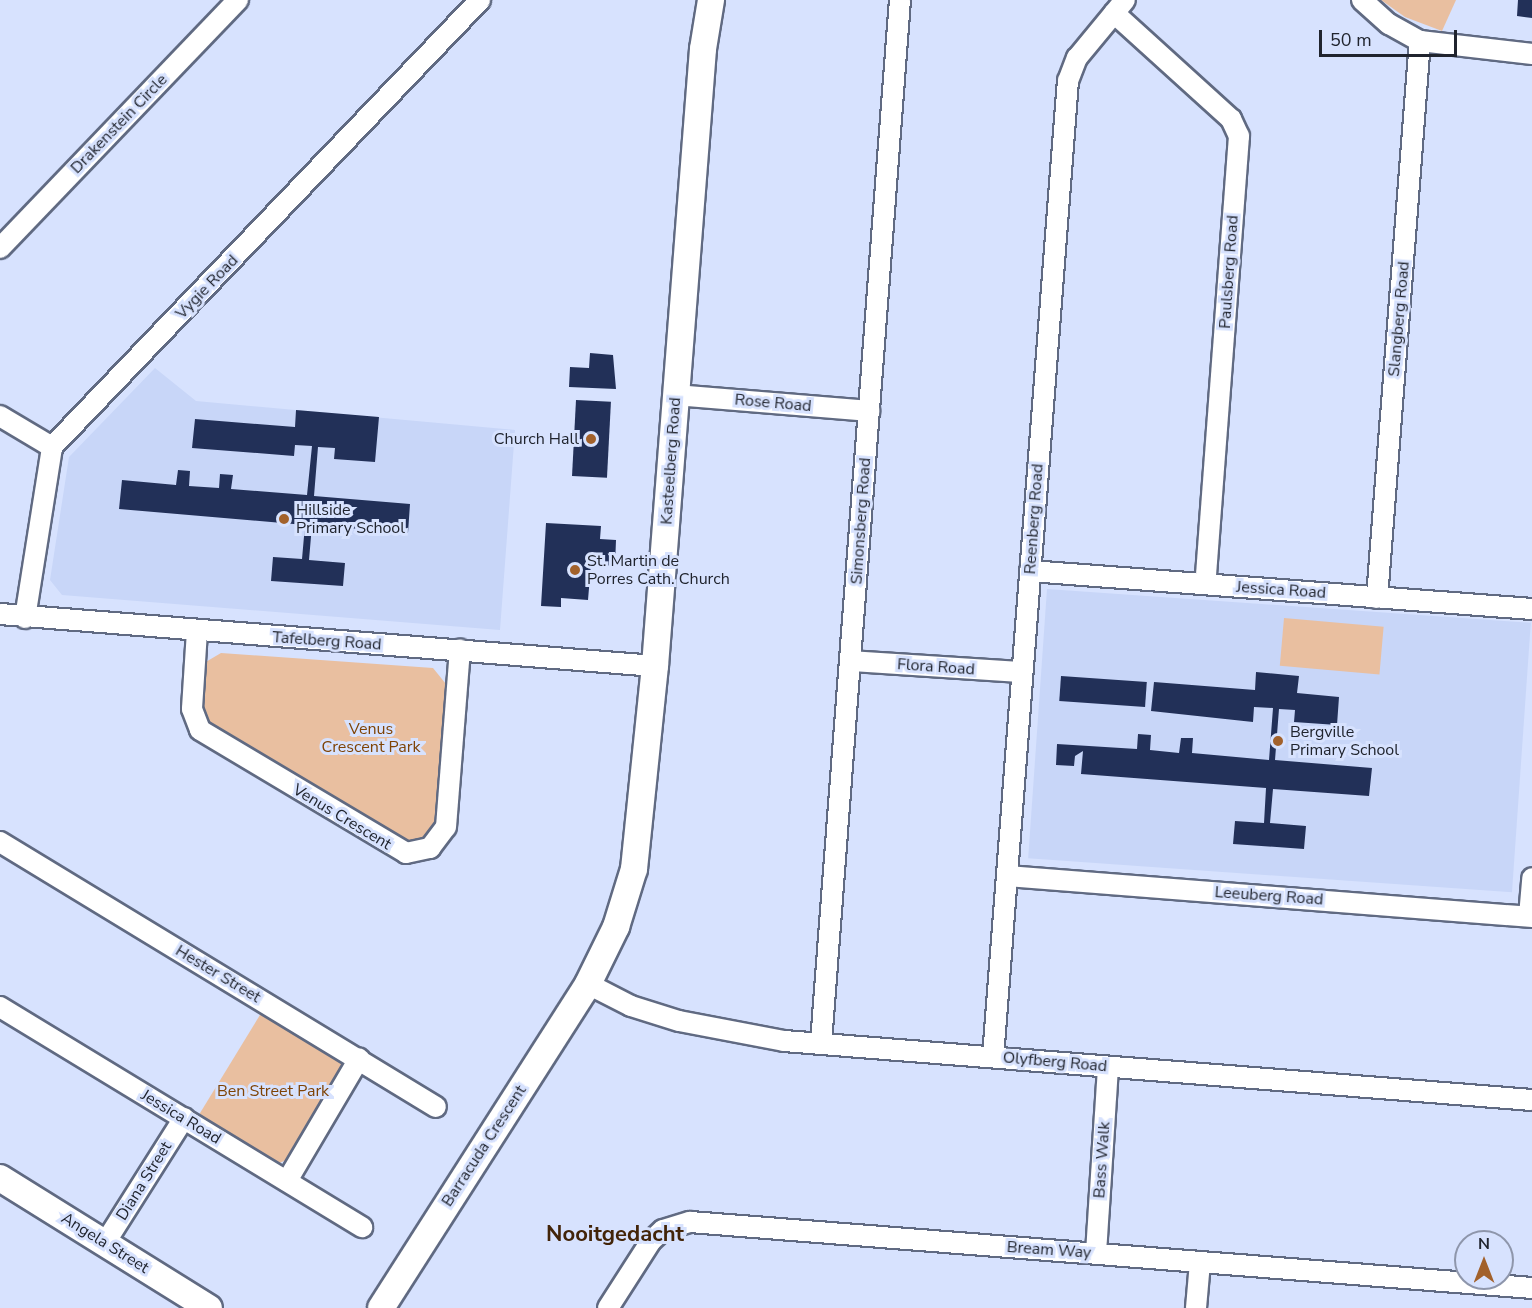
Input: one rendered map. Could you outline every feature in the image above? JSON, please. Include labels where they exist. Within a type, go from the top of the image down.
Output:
[{"type":"street","name":"Drakenstein Circle","points":[[0,248],[238,0]]},
{"type":"street","name":"Vygie Road","points":[[52,447],[480,0]]},
{"type":"street","name":"Kasteelberg Road","points":[[588,984],[616,927],[634,868],[655,666],[703,49],[711,0]]},
{"type":"street","name":"Simonsberg Road","points":[[820,1042],[900,0]]},
{"type":"street","points":[[1362,0],[1389,24],[1420,41],[1532,54]]},
{"type":"street","name":"Reenberg Road","points":[[993,1057],[1068,81],[1077,58],[1119,6]]},
{"type":"street","name":"Paulsberg Road","points":[[1119,6],[1231,119],[1239,136],[1205,584]]},
{"type":"street","name":"Slangberg Road","points":[[1377,598],[1420,41]]},
{"type":"street","name":"Rose Road","points":[[676,395],[870,411]]},
{"type":"street","points":[[0,416],[52,447],[25,618]]},
{"type":"street","name":"Jessica Road","points":[[1030,571],[1532,609]]},
{"type":"street","name":"Tafelberg Road","points":[[0,614],[25,618],[655,666]]},
{"type":"street","name":"Venus Crescent","points":[[197,631],[192,709],[200,730],[406,853],[430,848],[446,827],[460,650]]},
{"type":"street","name":"Flora Road","points":[[850,661],[1022,672]]},
{"type":"street","name":"Hester Street","points":[[0,842],[436,1107]]},
{"type":"street","name":"Leeuberg Road","points":[[1007,876],[1530,917]]},
{"type":"street","points":[[1530,917],[1532,878]]},
{"type":"street","name":"Olyfberg Road","points":[[588,984],[631,1006],[679,1021],[784,1041],[820,1042],[1532,1100]]},
{"type":"street","name":"Barracuda Crescent","points":[[381,1308],[588,984]]},
{"type":"street","name":"Jessica Road","points":[[0,1007],[362,1227]]},
{"type":"street","points":[[287,1181],[359,1059]]},
{"type":"street","name":"Bass Walk","points":[[1096,1253],[1108,1067]]},
{"type":"street","name":"Diana Street","points":[[105,1243],[184,1118]]},
{"type":"street","name":"Angela Street","points":[[0,1178],[209,1308]]},
{"type":"street","name":"Bream Way","points":[[608,1308],[651,1241],[663,1230],[690,1222],[1532,1288]]},
{"type":"street","points":[[1196,1308],[1200,1262]]},
{"type":"shaded area","name":"Hillside Primary School","points":[[155,368],[196,401],[515,430],[500,630],[62,595],[50,580],[69,457]]},
{"type":"shaded area","name":"Bergville Primary School","points":[[1047,589],[1531,623],[1512,892],[1028,858]]},
{"type":"green space","points":[[1381,0],[1456,0],[1442,31],[1405,17]]},
{"type":"green space","points":[[1284,618],[1384,627],[1379,675],[1280,666]]},
{"type":"green space","name":"Venus Crescent Park","points":[[221,653],[433,668],[450,689],[438,826],[433,837],[408,845],[208,726],[200,710],[204,663]]},
{"type":"green space","name":"Ben Street Park","points":[[263,1010],[338,1056],[342,1065],[291,1158],[277,1164],[197,1118]]},
{"type":"building","points":[[1518,0],[1532,0],[1532,18],[1517,16]]},
{"type":"building","points":[[590,353],[613,355],[616,389],[569,387],[570,367],[589,368]]},
{"type":"building","name":"Church Hall","points":[[576,400],[611,402],[607,478],[572,476]]},
{"type":"building","points":[[296,410],[379,417],[375,462],[334,459],[335,448],[318,447],[314,496],[410,504],[408,533],[312,525],[309,560],[345,563],[343,586],[271,581],[273,557],[302,559],[305,525],[119,509],[122,480],[176,485],[178,470],[190,471],[189,486],[219,488],[220,474],[233,475],[231,489],[307,495],[312,446],[295,445],[294,456],[192,448],[195,419],[295,427]]},
{"type":"building","points":[[546,523],[601,526],[600,539],[616,540],[615,566],[591,564],[588,600],[561,598],[561,607],[541,606]]},
{"type":"building","points":[[1256,672],[1299,676],[1297,693],[1339,697],[1337,725],[1294,722],[1295,710],[1279,709],[1275,760],[1372,768],[1369,796],[1273,789],[1270,823],[1306,826],[1304,849],[1233,844],[1235,821],[1264,823],[1266,788],[1081,774],[1083,751],[1075,756],[1074,766],[1056,765],[1057,744],[1137,749],[1138,734],[1151,735],[1150,750],[1179,753],[1181,738],[1193,738],[1192,753],[1269,760],[1273,708],[1254,707],[1253,722],[1151,711],[1154,682],[1255,690]]},
{"type":"building","points":[[1061,676],[1147,682],[1145,707],[1059,701]]},
{"type":"place","name":"Church Hall","points":[[591,439]]},
{"type":"place","name":"Hillside Primary School","points":[[284,519]]},
{"type":"place","name":"St. Martin de Porres Cath. Church","points":[[575,570]]},
{"type":"place","name":"Bergville Primary School","points":[[1278,741]]},
{"type":"district","name":"Nooitgedacht","points":[[615,1235]]}]
